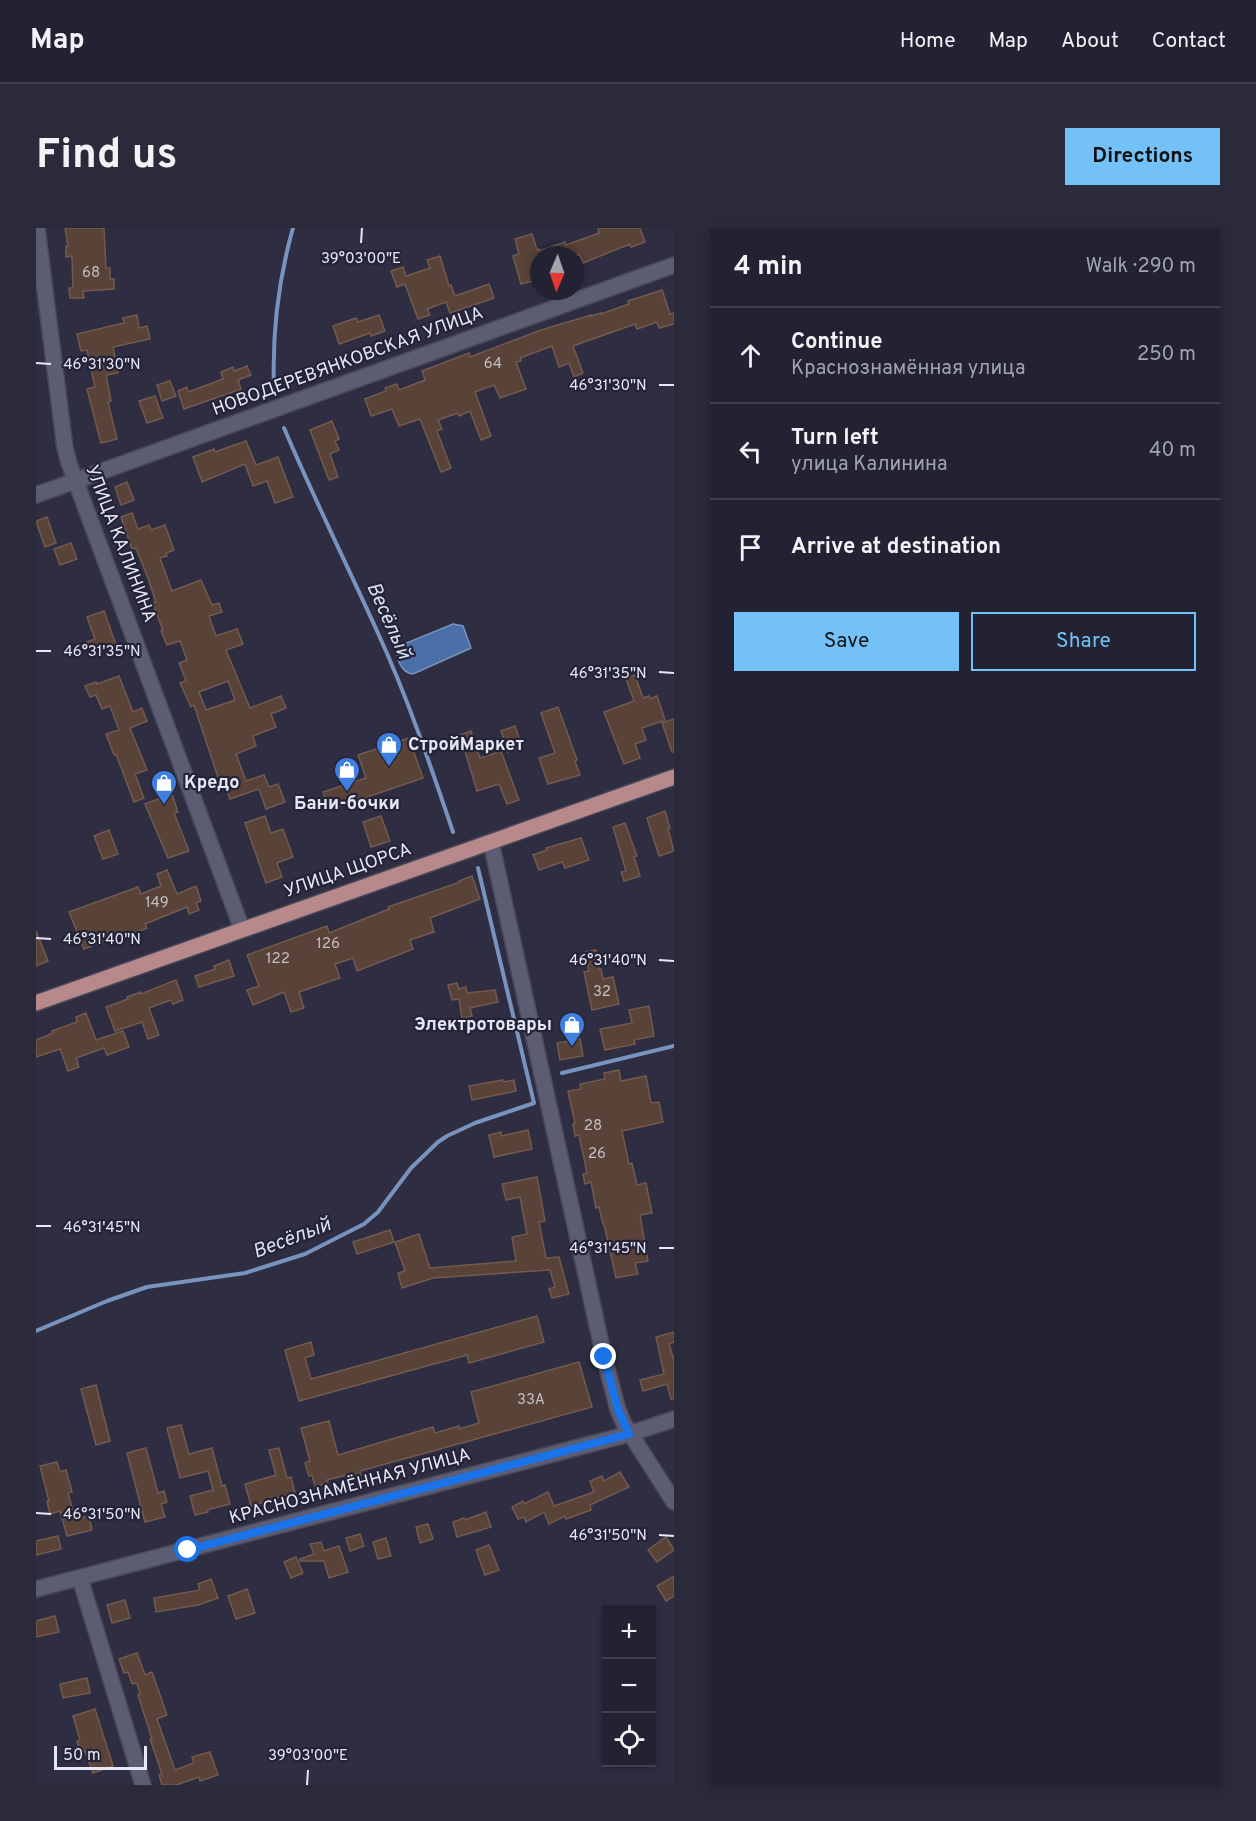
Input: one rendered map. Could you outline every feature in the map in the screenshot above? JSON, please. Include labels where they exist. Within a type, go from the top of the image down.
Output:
[{"type":"main road","name":"УЛИЦА ЩОРСА","points":[[36,1003],[674,777]]},
{"type":"street","name":"УЛИЦА КАЛИНИНА","points":[[37,228],[65,448],[69,463],[242,929]]},
{"type":"street","name":"НОВОДЕРЕВЯНКОВСКАЯ УЛИЦА","points":[[36,495],[674,265]]},
{"type":"street","points":[[491,842],[604,1357],[618,1410],[629,1434],[674,1502]]},
{"type":"street","name":"КРАСНОЗНАМЁННАЯ УЛИЦА","points":[[36,1589],[629,1434],[674,1419]]},
{"type":"street","points":[[80,1578],[142,1785]]},
{"type":"water","points":[[453,624],[463,626],[471,648],[413,674],[405,671],[397,654],[399,646]]},
{"type":"building","points":[[65,228],[104,228],[106,268],[110,268],[110,279],[114,279],[114,289],[83,291],[84,298],[70,298],[69,288],[73,288],[72,256],[66,257],[66,246],[68,246]]},
{"type":"building","points":[[598,228],[640,228],[645,242],[631,247],[630,244],[584,263],[584,246],[553,246],[565,242],[566,245],[599,233]]},
{"type":"building","points":[[532,234],[536,246],[530,246],[530,282],[521,284],[513,256],[519,254],[515,239]]},
{"type":"building","points":[[440,256],[449,286],[451,285],[455,296],[489,284],[494,298],[450,313],[446,302],[427,309],[430,315],[418,319],[405,284],[397,287],[391,271],[403,267],[406,276],[430,268],[427,260]]},
{"type":"building","points":[[662,290],[670,314],[674,313],[674,324],[659,328],[657,322],[637,329],[635,324],[573,346],[583,373],[574,377],[569,363],[559,367],[552,346],[520,358],[521,361],[516,362],[526,389],[500,398],[494,385],[475,392],[491,436],[481,440],[470,411],[459,416],[458,413],[438,420],[442,429],[437,431],[451,468],[441,472],[420,419],[399,426],[392,409],[371,416],[365,399],[397,384],[399,390],[425,380],[422,371],[469,353],[470,357],[541,330],[601,314],[629,304],[628,301]]},
{"type":"building","points":[[137,315],[139,328],[147,326],[150,339],[113,347],[118,373],[106,375],[111,401],[108,402],[117,439],[101,443],[87,389],[95,387],[87,350],[81,351],[77,334],[124,323],[123,318]]},
{"type":"building","points":[[379,315],[385,331],[371,336],[370,333],[339,344],[333,326],[356,318],[358,322]]},
{"type":"building","points":[[247,366],[251,375],[238,380],[241,389],[184,409],[178,391],[187,387],[188,392],[223,379],[221,372],[233,367],[234,371]]},
{"type":"building","points":[[170,381],[176,396],[162,401],[157,385]]},
{"type":"building","points":[[155,396],[163,418],[147,423],[139,401]]},
{"type":"building","points":[[332,421],[339,439],[335,441],[339,450],[330,454],[338,477],[329,480],[310,430]]},
{"type":"building","points":[[246,441],[256,465],[278,457],[293,497],[275,503],[267,481],[253,486],[245,464],[202,482],[193,457]]},
{"type":"building","points":[[127,482],[134,500],[121,505],[115,487]]},
{"type":"building","points":[[132,513],[138,529],[149,525],[151,530],[165,525],[174,550],[160,558],[172,591],[201,580],[212,605],[219,603],[222,612],[209,616],[216,636],[237,629],[243,644],[226,650],[250,708],[281,696],[286,708],[271,714],[276,727],[253,736],[256,746],[236,754],[246,781],[264,775],[269,787],[278,784],[285,802],[266,809],[259,789],[230,799],[224,782],[220,783],[194,705],[191,707],[180,683],[186,681],[179,663],[187,660],[180,641],[167,645],[153,603],[156,602],[148,578],[136,548],[132,549],[121,517]],"holes":[[[228,681],[235,700],[206,710],[199,692]]]},
{"type":"building","points":[[47,517],[56,543],[45,547],[36,521]]},
{"type":"building","points":[[71,543],[77,559],[60,565],[54,549]]},
{"type":"building","points":[[104,611],[116,645],[92,654],[87,642],[95,639],[87,617]]},
{"type":"building","points":[[635,675],[643,698],[649,696],[650,699],[657,696],[665,720],[642,728],[646,740],[635,744],[640,758],[624,764],[604,712],[634,701],[626,679]]},
{"type":"building","points":[[119,676],[133,712],[142,708],[147,721],[130,728],[147,770],[135,774],[144,798],[134,802],[106,734],[119,730],[110,706],[102,709],[96,695],[90,697],[85,686]]},
{"type":"building","points":[[558,707],[580,775],[548,784],[539,758],[555,753],[541,713]]},
{"type":"building","points":[[674,719],[674,752],[672,752],[662,723]]},
{"type":"building","points":[[515,726],[522,747],[508,752],[501,731]]},
{"type":"building","points":[[471,731],[480,758],[501,751],[519,800],[507,804],[499,784],[477,791],[460,735]]},
{"type":"building","points":[[409,738],[423,778],[329,810],[323,792],[366,778],[358,755]]},
{"type":"building","points":[[172,794],[178,812],[174,813],[189,851],[168,858],[145,804]]},
{"type":"building","points":[[665,811],[674,851],[659,856],[647,818]]},
{"type":"building","points":[[265,816],[271,833],[283,829],[293,857],[277,863],[282,877],[266,883],[245,823]]},
{"type":"building","points":[[381,816],[390,841],[371,847],[363,822]]},
{"type":"building","points":[[625,823],[637,856],[634,857],[640,876],[624,881],[621,872],[626,871],[613,827]]},
{"type":"building","points":[[109,830],[118,854],[103,859],[94,836]]},
{"type":"building","points":[[581,838],[589,860],[565,868],[562,862],[539,870],[533,855],[547,850],[546,848]]},
{"type":"building","points":[[167,870],[177,894],[196,886],[201,901],[196,903],[199,910],[189,914],[187,907],[145,924],[147,928],[129,935],[128,932],[84,949],[69,912],[138,887],[141,894],[161,886],[157,874]]},
{"type":"building","points":[[472,876],[480,899],[430,918],[434,932],[410,940],[413,949],[357,971],[353,958],[335,964],[340,978],[299,992],[304,1008],[291,1012],[284,992],[253,1005],[247,990],[259,986],[247,955],[327,926],[329,933],[389,909],[388,907]]},
{"type":"building","points":[[36,931],[48,961],[36,966]]},
{"type":"building","points":[[596,950],[603,979],[613,977],[619,1004],[592,1010],[584,972],[589,971],[585,952]]},
{"type":"building","points":[[229,960],[234,976],[199,987],[195,976],[215,969],[214,966]]},
{"type":"building","points":[[176,980],[183,1000],[173,1004],[171,1000],[149,1008],[159,1035],[148,1039],[142,1022],[115,1031],[106,1007]]},
{"type":"building","points":[[457,983],[459,989],[466,987],[467,993],[495,990],[498,1002],[470,1008],[472,1016],[462,1018],[459,999],[452,1000],[448,985]]},
{"type":"building","points":[[649,1006],[654,1036],[634,1040],[635,1044],[605,1050],[600,1029],[632,1023],[629,1010]]},
{"type":"building","points":[[86,1013],[96,1040],[123,1031],[129,1047],[107,1055],[104,1048],[76,1058],[79,1067],[68,1071],[60,1049],[36,1057],[36,1040],[53,1033],[52,1031],[77,1022],[76,1017]]},
{"type":"building","points":[[580,1039],[583,1056],[560,1060],[557,1043]]},
{"type":"building","points":[[619,1070],[621,1081],[646,1076],[651,1103],[659,1102],[663,1122],[622,1131],[629,1164],[632,1163],[637,1185],[646,1183],[652,1213],[640,1215],[648,1261],[635,1263],[638,1274],[616,1278],[604,1224],[599,1207],[596,1208],[591,1182],[585,1184],[583,1174],[587,1173],[579,1135],[575,1136],[573,1124],[575,1123],[568,1091],[581,1089],[580,1084],[605,1079],[604,1073]]},
{"type":"building","points":[[503,1080],[503,1082],[514,1080],[516,1091],[472,1100],[469,1086]]},
{"type":"building","points":[[528,1130],[532,1149],[494,1157],[489,1135],[501,1132],[501,1136]]},
{"type":"building","points":[[537,1177],[545,1221],[539,1222],[546,1258],[559,1257],[569,1294],[552,1298],[549,1289],[555,1287],[550,1270],[433,1278],[402,1288],[398,1273],[405,1271],[395,1242],[419,1234],[430,1268],[516,1261],[512,1237],[527,1234],[520,1197],[506,1200],[502,1184]]},
{"type":"building","points":[[390,1230],[394,1242],[357,1254],[353,1242]]},
{"type":"building","points":[[537,1316],[544,1342],[469,1363],[467,1355],[299,1401],[285,1350],[311,1342],[314,1355],[305,1358],[311,1379]]},
{"type":"building","points":[[674,1332],[674,1342],[669,1344],[674,1360],[674,1399],[671,1399],[667,1384],[643,1391],[640,1380],[664,1374],[656,1337]]},
{"type":"building","points":[[579,1362],[592,1407],[360,1471],[361,1476],[347,1479],[346,1475],[315,1486],[312,1475],[309,1476],[305,1463],[310,1461],[301,1428],[329,1421],[338,1455],[433,1427],[435,1433],[459,1426],[459,1429],[479,1423],[471,1392]]},
{"type":"building","points":[[96,1385],[110,1441],[96,1445],[81,1389]]},
{"type":"building","points":[[181,1425],[189,1454],[212,1448],[222,1486],[225,1485],[230,1504],[195,1515],[190,1496],[213,1490],[208,1471],[180,1478],[167,1428]]},
{"type":"building","points":[[146,1448],[158,1493],[164,1491],[167,1502],[161,1504],[165,1517],[145,1522],[127,1453]]},
{"type":"building","points":[[279,1448],[287,1478],[291,1477],[295,1493],[251,1506],[245,1484],[276,1475],[269,1450]]},
{"type":"building","points":[[57,1462],[60,1472],[66,1470],[72,1492],[68,1493],[75,1519],[89,1516],[92,1530],[67,1536],[60,1511],[50,1514],[40,1466]]},
{"type":"building","points":[[620,1472],[629,1487],[590,1505],[591,1510],[566,1519],[565,1516],[549,1524],[544,1512],[526,1522],[524,1517],[518,1519],[512,1507],[523,1501],[524,1504],[548,1492],[554,1506],[594,1492],[590,1481],[602,1476],[604,1481]]},
{"type":"building","points":[[486,1512],[491,1527],[457,1537],[453,1522]]},
{"type":"building","points":[[428,1524],[433,1539],[420,1543],[416,1527]]},
{"type":"building","points":[[360,1534],[364,1546],[350,1551],[346,1538]]},
{"type":"building","points":[[58,1536],[61,1549],[36,1555],[36,1541]]},
{"type":"building","points":[[666,1537],[674,1550],[657,1562],[648,1550]]},
{"type":"building","points":[[386,1538],[391,1556],[378,1559],[373,1542]]},
{"type":"building","points":[[321,1542],[324,1551],[339,1546],[348,1572],[329,1578],[324,1561],[300,1561],[314,1554],[310,1544]]},
{"type":"building","points":[[489,1545],[499,1570],[485,1575],[476,1550]]},
{"type":"building","points":[[296,1557],[303,1573],[291,1578],[284,1562]]},
{"type":"building","points":[[674,1576],[674,1596],[666,1601],[657,1586]]},
{"type":"building","points":[[211,1579],[218,1598],[198,1605],[156,1612],[154,1598],[200,1590],[198,1584]]},
{"type":"building","points":[[247,1589],[255,1613],[236,1619],[228,1596]]},
{"type":"building","points":[[125,1600],[130,1618],[112,1623],[107,1605]]},
{"type":"building","points":[[55,1616],[59,1632],[36,1637],[36,1621]]},
{"type":"building","points":[[137,1653],[145,1675],[152,1672],[167,1715],[157,1719],[175,1770],[194,1763],[192,1757],[210,1752],[218,1775],[200,1781],[199,1777],[176,1785],[162,1785],[159,1775],[162,1774],[150,1739],[152,1739],[138,1695],[140,1694],[137,1683],[132,1684],[128,1672],[124,1673],[119,1659]]},
{"type":"building","points":[[87,1678],[90,1693],[63,1698],[60,1684]]},
{"type":"building","points":[[95,1709],[113,1766],[93,1773],[85,1751],[80,1753],[77,1741],[80,1740],[73,1716]]},
{"type":"waterway","name":"Весёлый","points":[[274,388],[277,307],[283,268],[293,228]]},
{"type":"waterway","name":"Весёлый","points":[[284,428],[398,680],[453,832]]},
{"type":"waterway","name":"Весёлый","points":[[36,1331],[147,1287],[245,1273],[305,1254],[364,1224],[378,1212],[411,1168],[447,1136],[475,1123],[534,1103],[478,868]]},
{"type":"waterway","points":[[562,1073],[674,1046]]},
{"type":"place","name":"СтройМаркет","points":[[389,768]]},
{"type":"place","name":"Бани-бочки","points":[[347,793]]},
{"type":"place","name":"Кредо","points":[[164,806]]},
{"type":"place","name":"Электротовары","points":[[572,1048]]},
{"type":"route","points":[[188,1550],[629,1434],[618,1410],[604,1357]]}]
